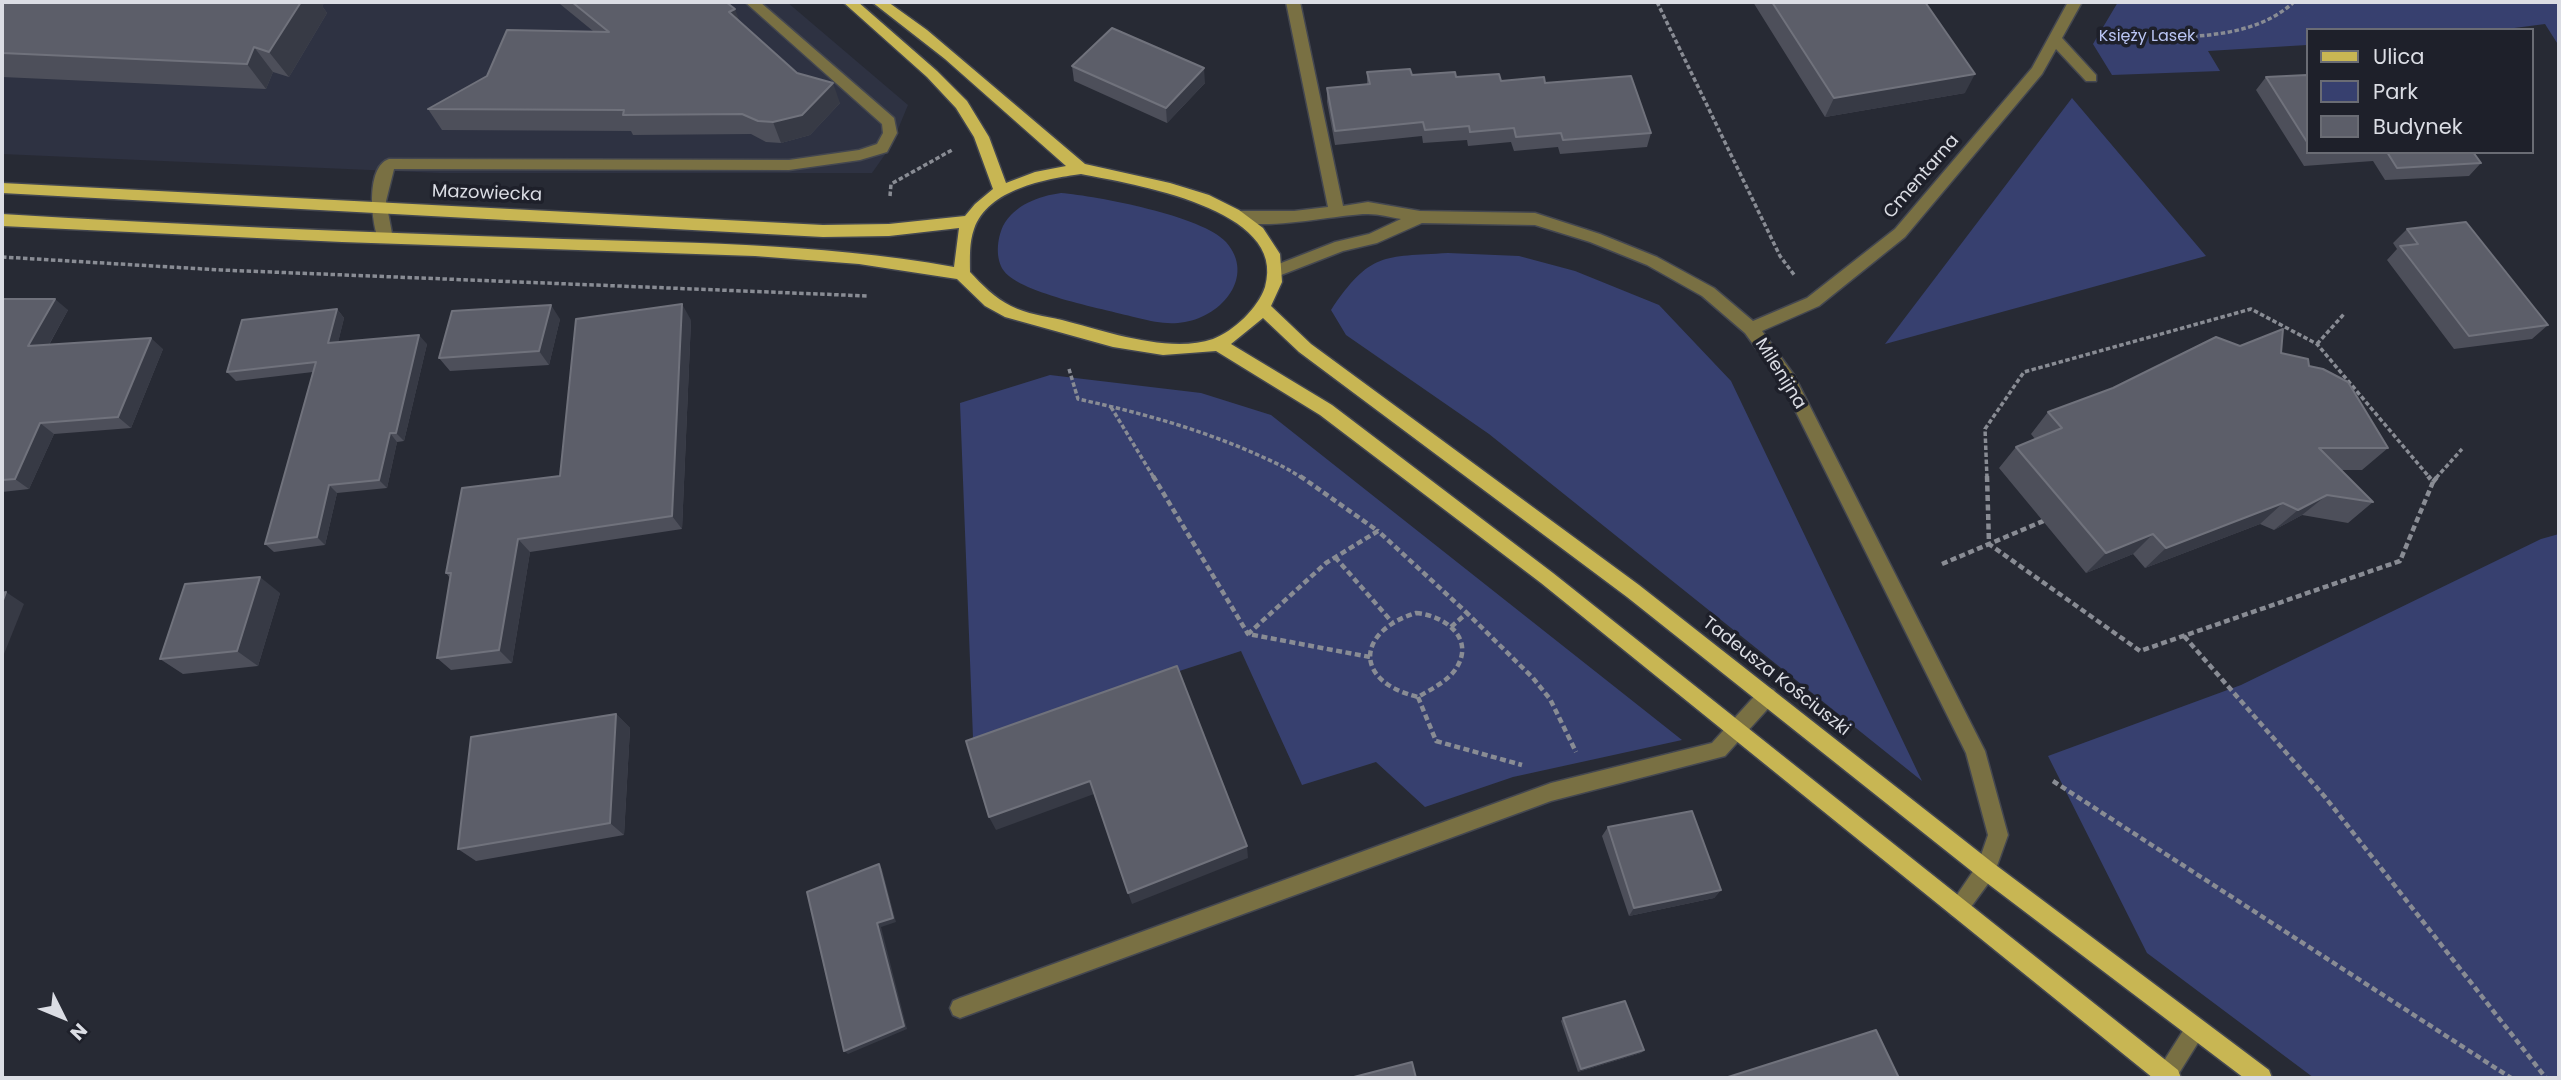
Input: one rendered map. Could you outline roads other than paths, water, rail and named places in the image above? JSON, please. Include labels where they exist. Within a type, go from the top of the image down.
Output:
[{"type":"main road","points":[[850,2],[876,28],[947,88],[972,118],[982,137],[1001,191]]},
{"type":"main road","points":[[2,220],[385,239],[747,251],[885,261],[962,274],[981,295],[1011,313],[1144,349],[1175,351],[1218,344],[1264,309],[1276,271],[1261,233],[1241,217],[1186,193],[1081,169],[1050,147],[991,91],[906,20],[879,2]]},
{"type":"main road","points":[[962,274],[963,246],[970,221],[1001,191],[1035,177],[1081,169]]},
{"type":"main road","name":"Mazowiecka","points":[[2,188],[823,231],[889,230],[970,221]]},
{"type":"main road","name":"Tadeusza Kościuszki","points":[[1264,309],[1306,348],[1633,591],[1986,870],[2261,1078]]},
{"type":"main road","points":[[1218,344],[1326,410],[1547,578],[2167,1077]]},
{"type":"street","points":[[385,239],[376,209],[382,180],[389,164],[789,165],[860,156],[882,148],[890,133],[889,122],[752,2]]},
{"type":"street","points":[[1293,2],[1336,210]]},
{"type":"street","name":"Cmentarna","points":[[1751,329],[1812,302],[1900,233],[2038,71],[2075,2]]},
{"type":"street","points":[[2056,38],[2091,78]]},
{"type":"street","name":"Milenijna","points":[[1241,217],[1294,217],[1368,208],[1420,217],[1535,219],[1595,238],[1652,261],[1708,292],[1751,329],[1788,380],[1975,751],[1998,835],[1986,870],[1958,908]]},
{"type":"street","points":[[1276,271],[1340,246],[1372,239],[1420,217]]},
{"type":"street","points":[[960,1008],[1551,792],[1717,750],[1767,696]]},
{"type":"street","points":[[2167,1077],[2195,1030]]},
{"type":"park label","name":"Księży Lasek","points":[[2147,37]]}]
